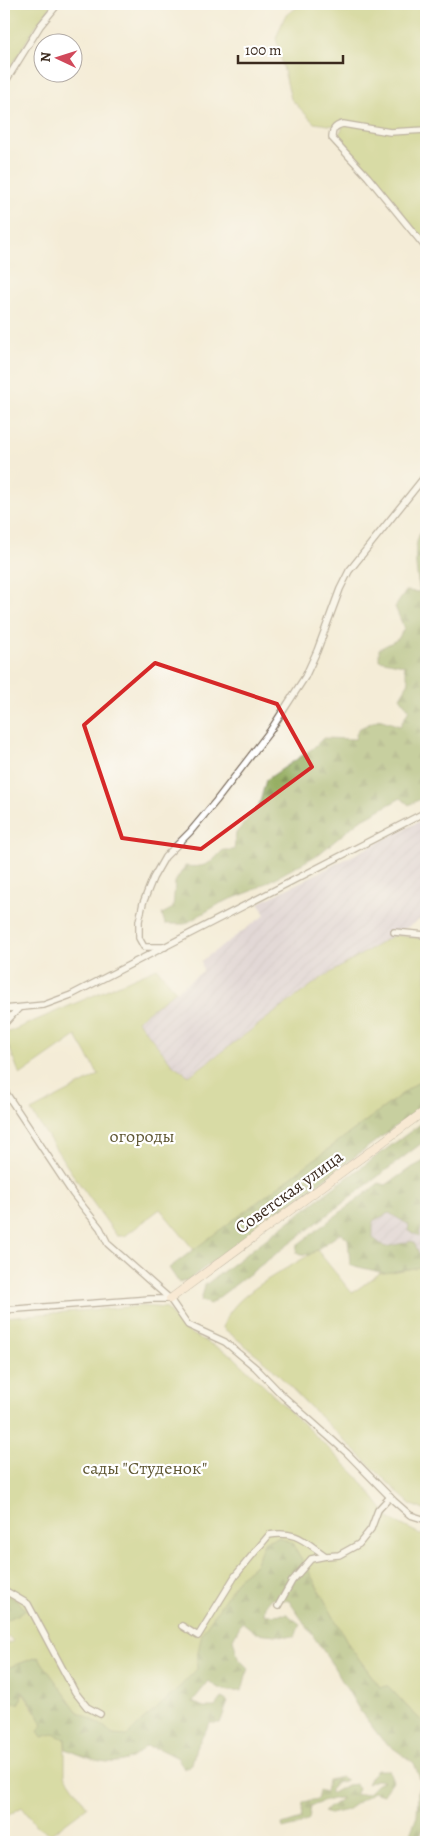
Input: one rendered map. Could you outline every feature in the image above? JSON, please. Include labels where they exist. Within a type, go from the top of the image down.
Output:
[{"type":"street","points":[[4,84],[40,26],[58,4]]},
{"type":"street","points":[[426,130],[390,132],[343,124],[336,126],[332,131],[332,138],[368,177],[426,248]]},
{"type":"street","points":[[165,947],[144,947],[139,938],[139,922],[143,903],[165,857],[190,832],[216,801],[283,712],[305,677],[349,571],[426,475]]},
{"type":"street","points":[[4,1009],[44,1005],[71,995],[426,812]]},
{"type":"street","points":[[394,932],[426,935]]},
{"type":"street","points":[[4,1024],[18,1009]]},
{"type":"street","points":[[4,1090],[73,1194],[100,1228],[108,1244],[170,1299],[188,1325],[225,1342],[256,1368],[283,1396],[347,1453],[410,1515],[426,1520]]},
{"type":"street","name":"Советская улица","points":[[170,1299],[426,1110]]},
{"type":"street","points":[[4,1310],[170,1299]]},
{"type":"street","points":[[278,1606],[292,1581],[311,1559],[339,1555],[359,1544],[371,1529],[378,1510],[390,1497]]},
{"type":"street","points":[[182,1626],[198,1636],[235,1576],[269,1534],[281,1532],[294,1535],[308,1542],[326,1556]]},
{"type":"street","points":[[4,1590],[28,1604],[75,1692],[87,1707],[100,1714]]},
{"type":"highlighted area","points":[[155,663],[277,704],[312,767],[201,849],[122,838],[84,725]]},
{"type":"shaded area","points":[[426,818],[426,916],[320,979],[189,1076],[172,1064],[137,1020],[203,971],[201,961],[265,915],[259,903]]},
{"type":"shaded area","points":[[426,1212],[426,1266],[385,1247],[373,1238],[373,1221],[389,1213],[409,1225],[419,1236]]},
{"type":"green space","points":[[4,4],[53,4],[35,27],[4,78]]},
{"type":"green space","points":[[302,4],[426,4],[426,244],[396,204],[337,137],[343,127],[314,123],[291,99],[276,38],[285,16]]},
{"type":"green space","points":[[426,524],[426,796],[409,805],[401,798],[359,821],[319,854],[252,891],[221,903],[185,924],[165,924],[162,914],[173,908],[175,882],[185,866],[202,866],[211,862],[223,850],[234,850],[236,833],[259,806],[266,780],[312,749],[323,738],[355,739],[358,729],[379,719],[400,726],[409,710],[400,697],[409,682],[403,665],[379,660],[379,649],[398,639],[404,628],[395,607],[406,591],[420,592],[416,565],[416,547],[421,531]]},
{"type":"green space","name":"огороды","points":[[394,935],[426,939],[426,1076],[194,1250],[160,1209],[125,1236],[117,1236],[71,1172],[31,1111],[99,1075],[76,1036],[20,1075],[4,1034],[157,968],[176,991],[137,1020],[172,1064],[189,1076],[320,979]]},
{"type":"green space","points":[[426,1076],[426,1104],[188,1280],[179,1283],[169,1268]]},
{"type":"green space","points":[[426,1120],[426,1140],[210,1304],[201,1301],[205,1285]]},
{"type":"green space","points":[[426,1160],[426,1212],[419,1236],[408,1231],[409,1225],[389,1213],[373,1221],[373,1238],[385,1247],[413,1241],[426,1266],[384,1273],[350,1265],[348,1239],[341,1233],[309,1255],[296,1253],[297,1245],[379,1183],[386,1185]]},
{"type":"green space","points":[[317,1250],[352,1293],[380,1273],[426,1266],[426,1511],[410,1504],[266,1362],[223,1328],[227,1316],[236,1304],[248,1294],[262,1283]]},
{"type":"green space","name":"сады \"Студенок\"","points":[[141,1306],[166,1308],[183,1329],[233,1356],[357,1476],[390,1519],[420,1534],[426,1535],[426,1724],[388,1686],[380,1687],[350,1647],[292,1543],[279,1537],[265,1541],[255,1565],[239,1578],[197,1657],[197,1669],[127,1737],[112,1735],[106,1728],[77,1711],[38,1657],[4,1669],[4,1646],[13,1641],[9,1637],[4,1639],[4,1621],[19,1614],[4,1593],[4,1317]]},
{"type":"green space","points":[[278,1537],[292,1543],[350,1647],[380,1687],[388,1686],[426,1724],[424,1815],[426,1824],[416,1842],[407,1842],[417,1816],[418,1790],[421,1782],[414,1763],[383,1741],[360,1711],[329,1659],[289,1601],[271,1598],[265,1606],[264,1615],[287,1614],[300,1624],[295,1637],[256,1633],[242,1622],[233,1639],[238,1658],[248,1668],[242,1691],[224,1690],[209,1681],[192,1702],[204,1707],[215,1707],[222,1698],[228,1702],[220,1723],[210,1723],[196,1748],[192,1764],[184,1769],[178,1758],[160,1749],[146,1746],[127,1760],[118,1762],[108,1762],[87,1757],[66,1749],[65,1739],[53,1734],[42,1737],[38,1731],[43,1724],[23,1692],[20,1703],[4,1703],[4,1669],[38,1657],[77,1711],[106,1728],[112,1735],[127,1736],[197,1669],[197,1657],[202,1633],[239,1578],[255,1565],[265,1541]]},
{"type":"green space","points":[[4,1593],[26,1609],[4,1621]]},
{"type":"green space","points":[[22,1692],[45,1725],[65,1739],[65,1775],[87,1807],[51,1834],[37,1827],[22,1807],[4,1818],[4,1703],[20,1703]]},
{"type":"green space","points":[[377,1770],[389,1770],[393,1781],[383,1795],[373,1792],[347,1810],[330,1814],[324,1811],[342,1798],[311,1806],[309,1819],[299,1825],[283,1829],[282,1825],[301,1819],[303,1802],[317,1799],[319,1790],[326,1792],[328,1780],[341,1777],[346,1780],[336,1783],[331,1789],[331,1794],[347,1785],[356,1784],[358,1789],[355,1795],[368,1793],[383,1781],[376,1780],[367,1784]]}]
